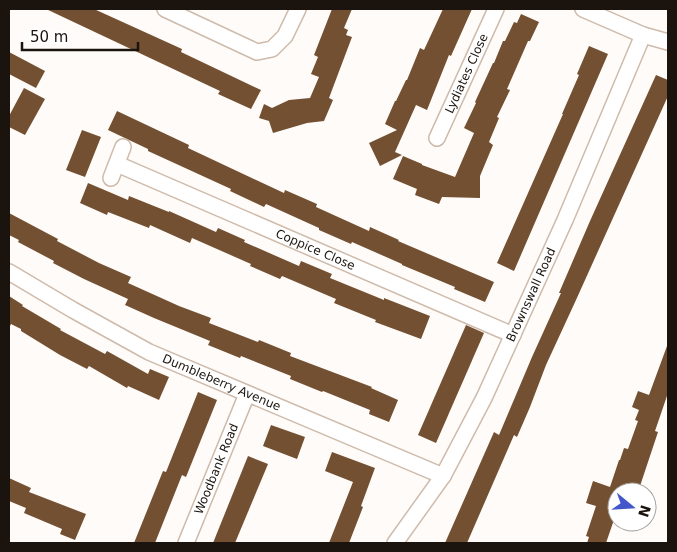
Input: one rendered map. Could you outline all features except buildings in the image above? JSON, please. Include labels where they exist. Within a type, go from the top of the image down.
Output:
[{"type":"street","points":[[165,9],[257,52],[272,49],[286,36],[298,9]]},
{"type":"street","name":"Lydiates Close","points":[[437,138],[496,9]]},
{"type":"street","points":[[583,9],[643,35],[668,42]]},
{"type":"street","name":"Brownswall Road","points":[[395,543],[444,476],[484,398],[565,220],[643,35]]},
{"type":"street","name":"Coppice Close","points":[[123,147],[114,171],[513,335]]},
{"type":"street","name":"Dumbleberry Avenue","points":[[9,272],[149,352],[444,476]]},
{"type":"street","name":"Woodbank Road","points":[[186,543],[247,394]]}]
